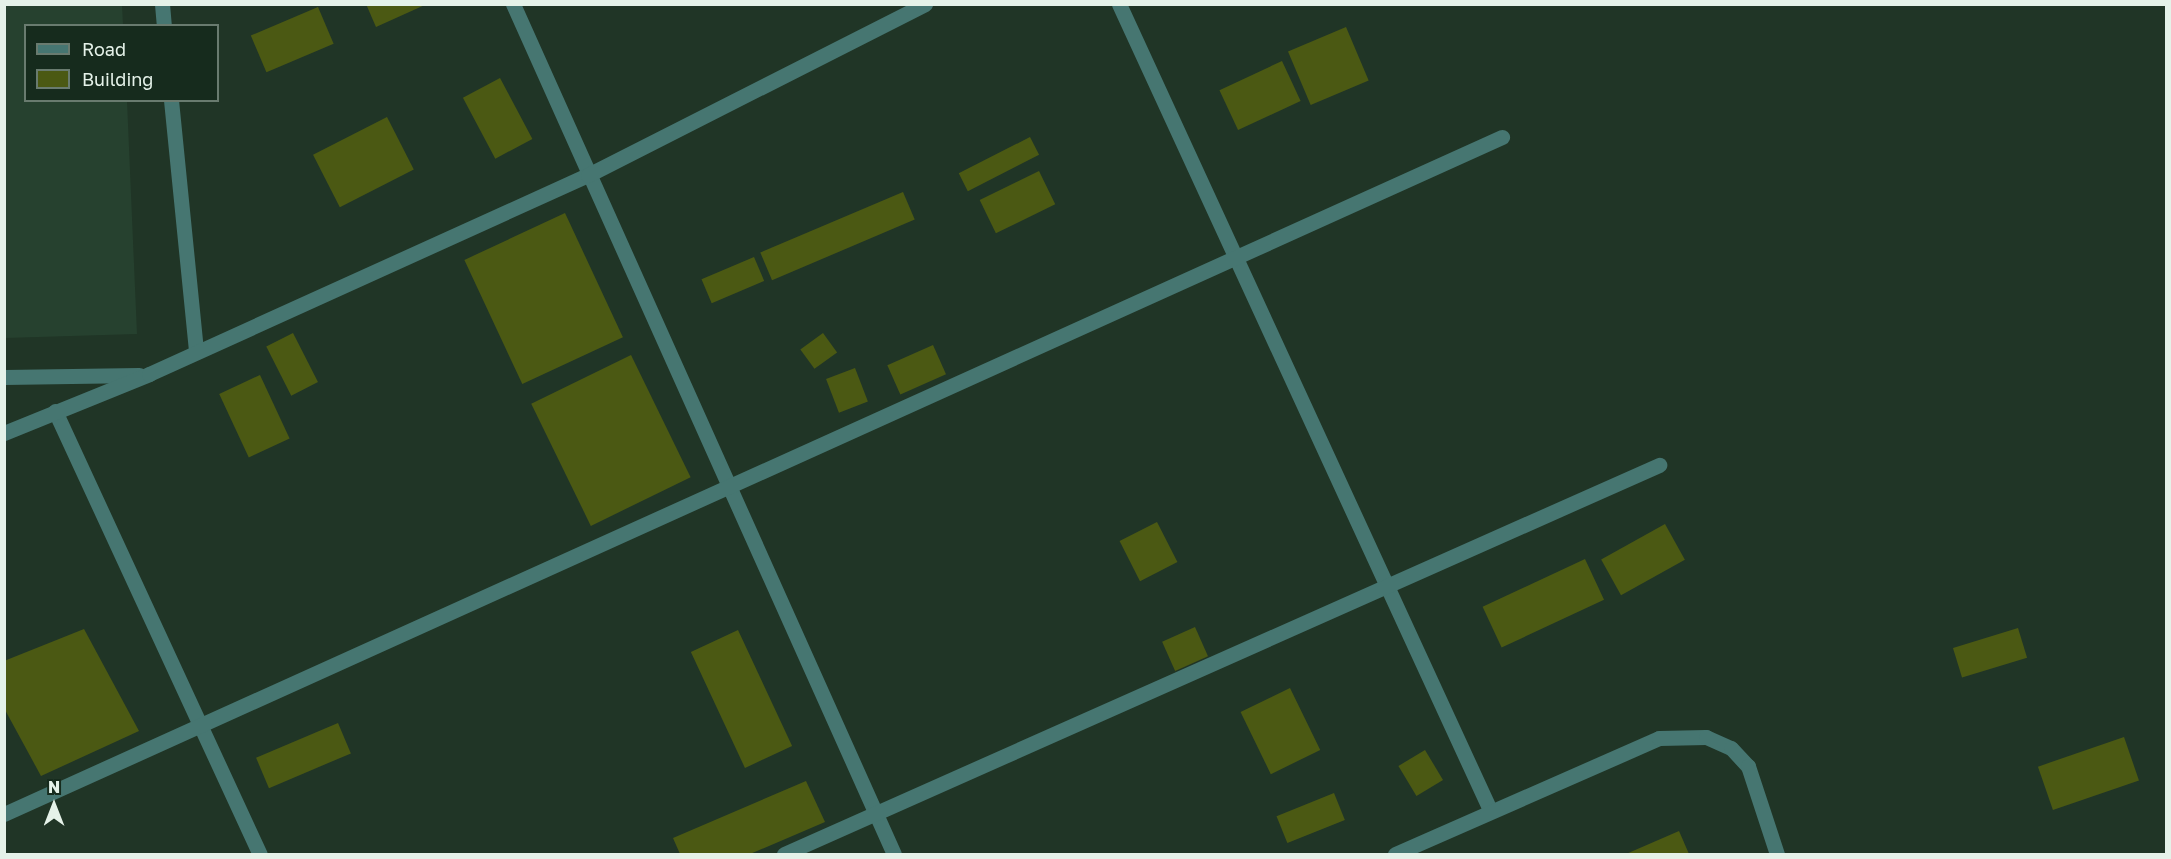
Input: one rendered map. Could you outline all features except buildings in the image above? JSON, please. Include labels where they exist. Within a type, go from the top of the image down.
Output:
[{"type":"street","points":[[162,4],[164,24]]},
{"type":"street","points":[[513,4],[894,855]]},
{"type":"street","points":[[4,433],[149,374],[588,175],[925,4]]},
{"type":"street","points":[[1119,4],[1384,586],[1490,810]]},
{"type":"street","points":[[171,102],[196,352]]},
{"type":"street","points":[[4,814],[1502,137]]},
{"type":"street","points":[[4,377],[149,374]]},
{"type":"street","points":[[56,411],[202,724],[260,855]]},
{"type":"street","points":[[784,855],[876,812],[1659,465]]},
{"type":"street","points":[[1395,855],[1490,810],[1659,738],[1706,737],[1731,748],[1748,766],[1777,855]]},
{"type":"shaded area","points":[[4,5],[122,5],[123,24],[24,24],[24,102],[127,102],[137,334],[5,338]]}]
